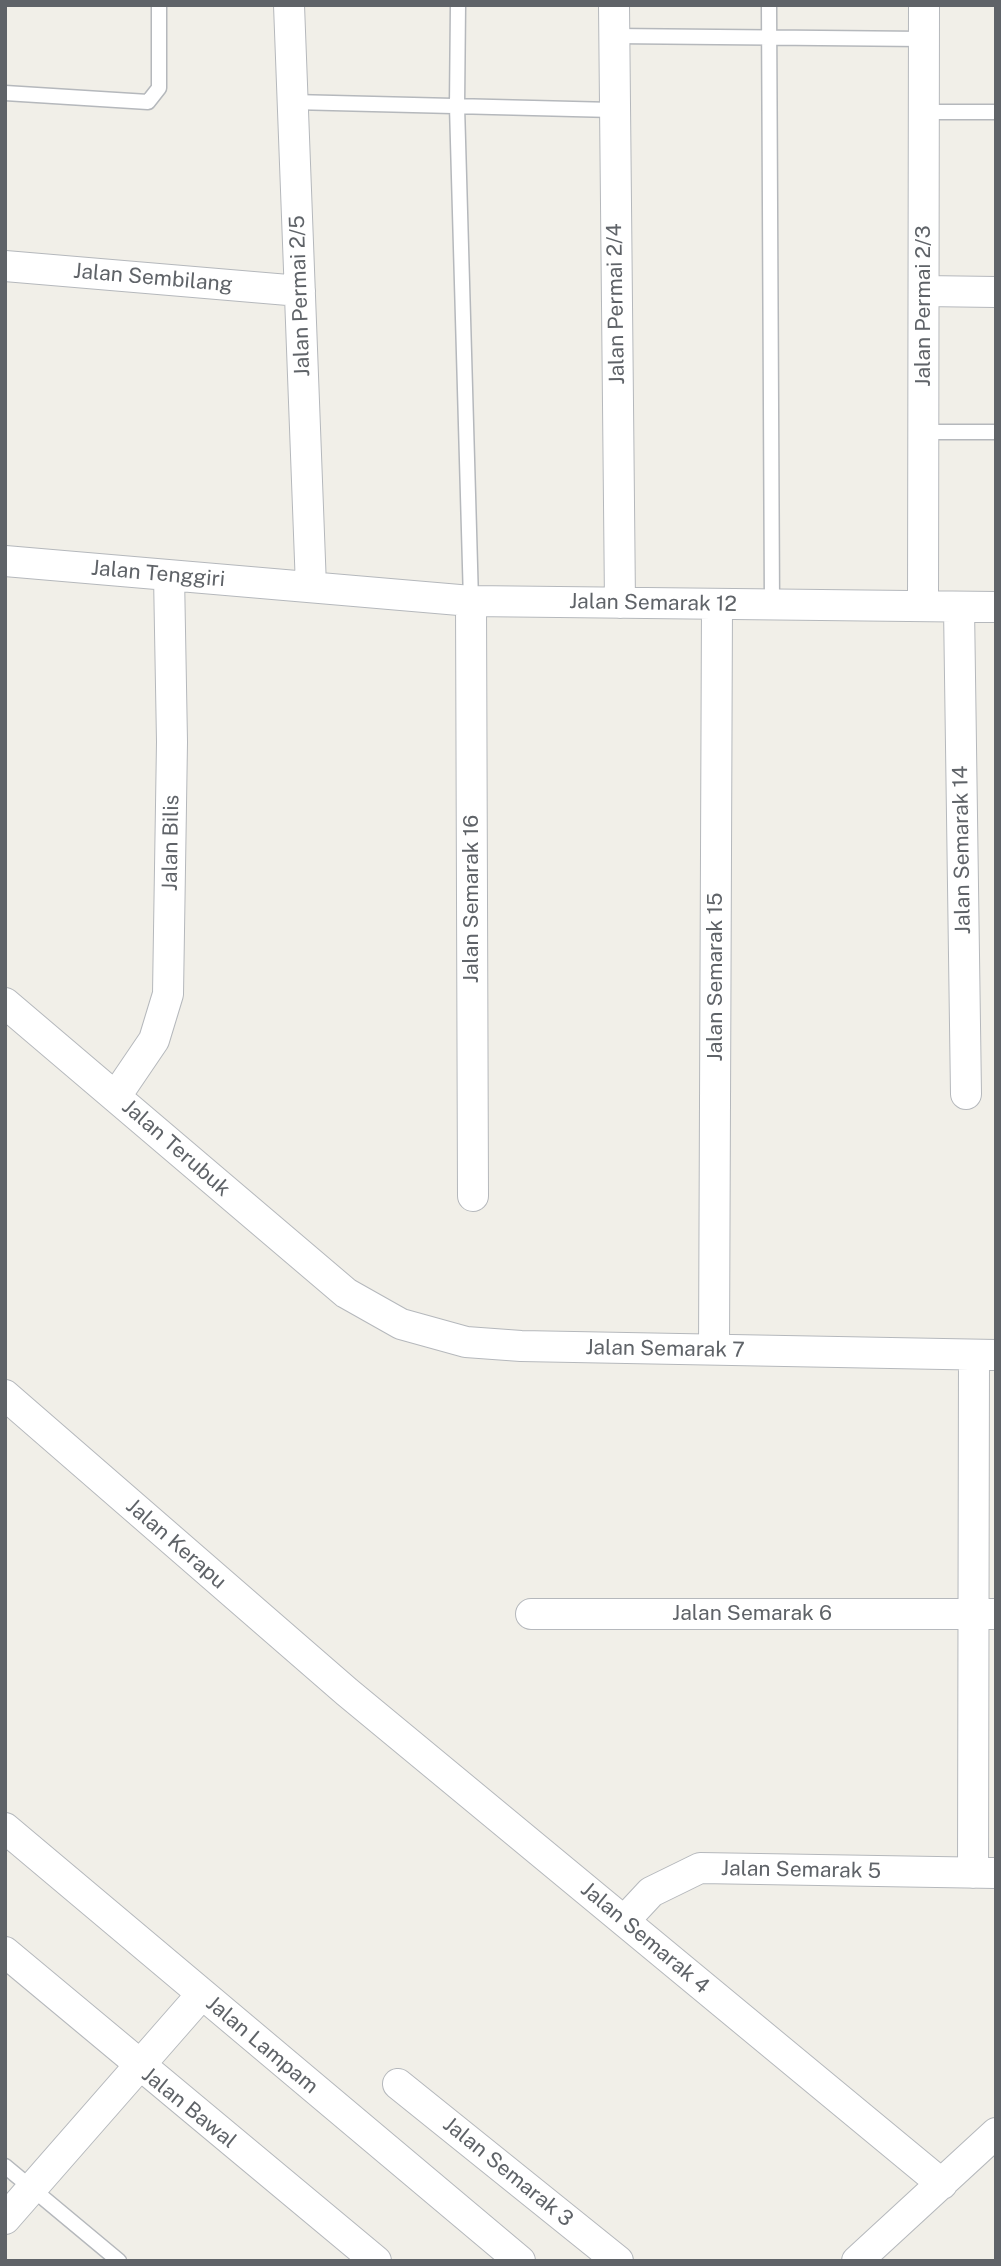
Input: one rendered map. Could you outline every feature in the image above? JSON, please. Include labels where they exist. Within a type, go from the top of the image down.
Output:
[{"type":"street","name":"Jalan Permai 2/5","points":[[289,5],[311,587]]},
{"type":"street","name":"Jalan Permai 2/4","points":[[614,5],[620,603]]},
{"type":"street","name":"Jalan Permai 2/3","points":[[923,606],[924,5]]},
{"type":"street","name":"Jalan Sembilang","points":[[5,266],[300,291]]},
{"type":"street","points":[[924,292],[996,292]]},
{"type":"street","name":"Jalan Tenggiri","points":[[5,561],[311,587]]},
{"type":"street","name":"Jalan Bilis","points":[[116,1096],[154,1040],[168,994],[172,742],[169,575]]},
{"type":"street","name":"Jalan Semarak 12","points":[[311,587],[471,601],[996,607]]},
{"type":"street","name":"Jalan Semarak 16","points":[[471,601],[473,1196]]},
{"type":"street","name":"Jalan Semarak 15","points":[[714,1349],[717,604]]},
{"type":"street","name":"Jalan Semarak 14","points":[[959,607],[966,1094]]},
{"type":"street","name":"Jalan Terubuk","points":[[5,1003],[346,1293]]},
{"type":"street","name":"Jalan Semarak 7","points":[[346,1293],[401,1324],[466,1342],[521,1346],[985,1355]]},
{"type":"street","points":[[985,1355],[985,1873]]},
{"type":"street","name":"Jalan Kerapu","points":[[5,1395],[347,1692]]},
{"type":"street","name":"Jalan Semarak 6","points":[[531,1614],[985,1614]]},
{"type":"street","name":"Jalan Semarak 4","points":[[347,1692],[942,2184]]},
{"type":"street","name":"Jalan Lampam","points":[[5,1828],[520,2261]]},
{"type":"street","name":"Jalan Semarak 5","points":[[624,1921],[651,1892],[700,1868],[985,1873]]},
{"type":"street","name":"Jalan Bawal","points":[[5,1952],[138,2066],[376,2261]]},
{"type":"street","points":[[5,2219],[202,1994]]},
{"type":"street","name":"Jalan Semarak 3","points":[[398,2084],[618,2261]]},
{"type":"street","points":[[856,2261],[996,2133]]},
{"type":"lane","points":[[5,93],[148,102],[159,88],[159,5]]},
{"type":"lane","points":[[458,5],[457,106],[471,601]]},
{"type":"lane","points":[[769,5],[772,604]]},
{"type":"lane","points":[[614,36],[925,39]]},
{"type":"lane","points":[[293,102],[613,110]]},
{"type":"lane","points":[[924,112],[996,112]]},
{"type":"lane","points":[[923,432],[996,432]]},
{"type":"lane","points":[[5,2166],[119,2261]]}]
